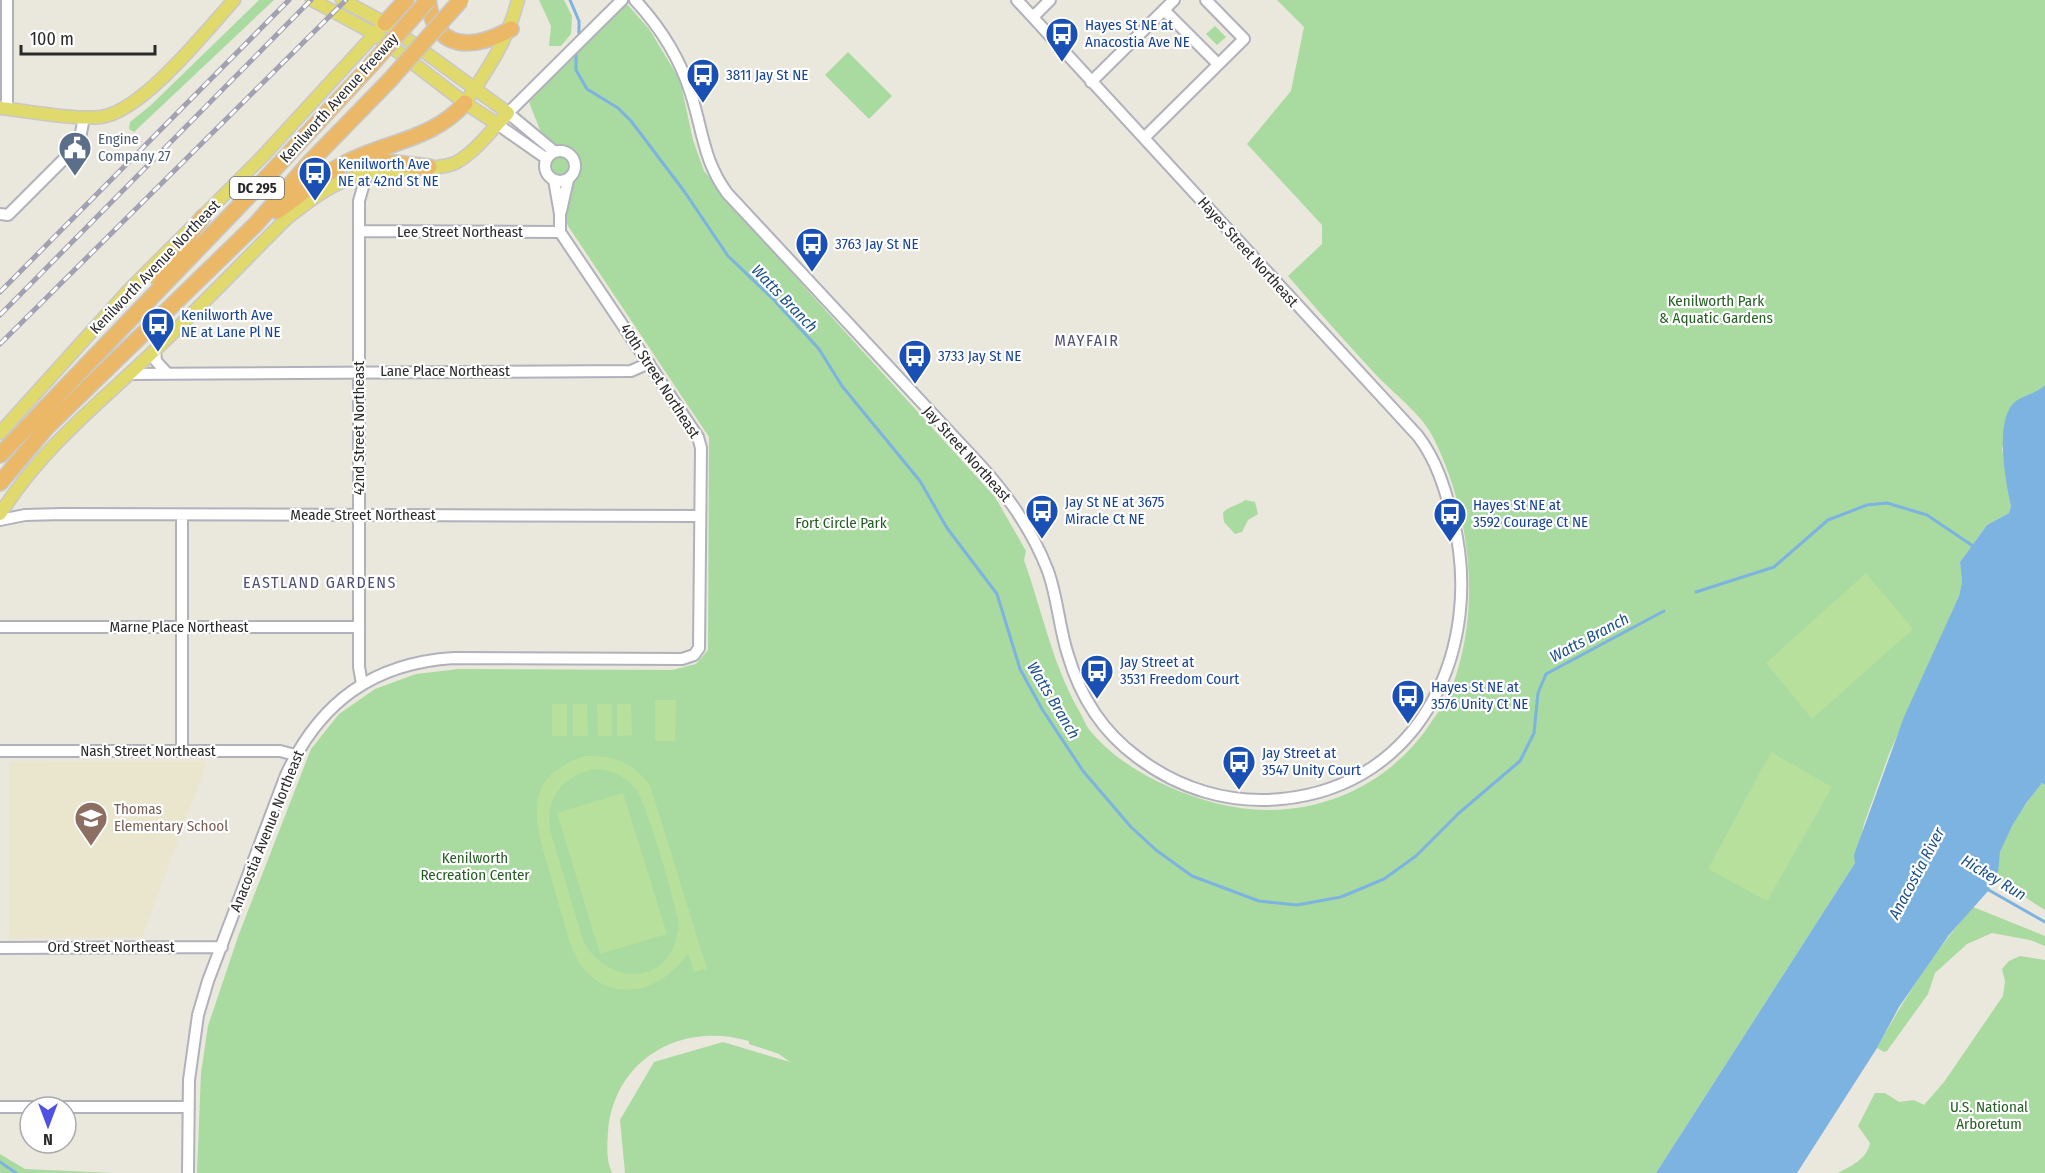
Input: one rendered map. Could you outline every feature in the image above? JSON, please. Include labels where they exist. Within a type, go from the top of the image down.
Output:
[{"type":"highway","points":[[380,28],[406,0]]},
{"type":"highway","points":[[428,0],[429,12],[438,29],[456,41],[479,43],[511,29]]},
{"type":"highway","name":"Kenilworth Avenue Freeway","points":[[0,455],[268,176],[428,0]]},
{"type":"highway","name":"Kenilworth Avenue Freeway","points":[[0,483],[47,427],[256,224],[311,161],[389,81],[461,0]]},
{"type":"highway","points":[[256,224],[280,209],[323,174],[354,159],[444,124],[465,103]]},
{"type":"highway","points":[[354,159],[429,167]]},
{"type":"highway","points":[[139,308],[202,217]]},
{"type":"main road","points":[[3,108],[84,117],[121,112],[137,102],[234,0]]},
{"type":"main road","points":[[312,0],[380,28],[465,103],[497,124]]},
{"type":"main road","points":[[0,514],[27,474],[68,429],[154,350],[286,219],[331,186],[367,172],[445,166],[458,161],[508,112],[380,28],[342,0]]},
{"type":"main road","points":[[465,103],[500,51],[511,29],[518,0]]},
{"type":"main road","name":"Kenilworth Avenue Northeast","points":[[0,433],[129,290],[278,140],[380,28]]},
{"type":"street","points":[[3,108],[7,0]]},
{"type":"street","points":[[551,155],[508,112],[622,0]]},
{"type":"street","name":"Jay Street Northeast","points":[[635,0],[657,27],[679,64],[692,95],[706,156],[721,184],[997,483],[1026,526],[1046,567],[1058,604],[1067,655],[1090,707],[1117,740],[1152,768],[1193,788],[1236,799],[1286,799],[1323,791],[1367,771],[1401,743],[1432,703],[1449,667],[1459,621],[1461,562],[1453,520]]},
{"type":"street","name":"Hayes Street Northeast","points":[[1017,0],[1422,442],[1438,470],[1453,520]]},
{"type":"street","points":[[1033,17],[1050,0]]},
{"type":"street","points":[[1091,82],[1174,0]]},
{"type":"street","points":[[1144,138],[1244,39],[1206,0]]},
{"type":"street","points":[[1164,10],[1218,64]]},
{"type":"street","points":[[0,214],[8,215],[79,144],[84,117]]},
{"type":"street","points":[[497,124],[551,155],[565,152],[573,158],[576,167],[568,180],[560,214]]},
{"type":"street","points":[[551,155],[545,169],[554,180],[560,214],[560,232]]},
{"type":"street","name":"42nd Street Northeast","points":[[362,684],[359,667],[359,201],[367,172]]},
{"type":"street","points":[[554,180],[568,180]]},
{"type":"street","points":[[331,186],[339,185],[351,190],[359,201]]},
{"type":"street","name":"Lee Street Northeast","points":[[359,231],[560,232]]},
{"type":"street","name":"40th Street Northeast","points":[[560,232],[698,437],[701,640]]},
{"type":"street","points":[[154,350],[156,361],[166,372]]},
{"type":"street","name":"Lane Place Northeast","points":[[129,374],[630,371],[650,363]]},
{"type":"street","points":[[8,503],[25,515]]},
{"type":"street","points":[[0,514],[0,532]]},
{"type":"street","name":"Meade Street Northeast","points":[[0,520],[25,515],[700,516]]},
{"type":"street","points":[[182,515],[182,751]]},
{"type":"street","name":"Marne Place Northeast","points":[[0,627],[359,627]]},
{"type":"street","name":"Anacostia Avenue Northeast","points":[[188,1173],[189,1107],[195,1032],[208,981],[295,755],[321,718],[362,684],[403,666],[445,659],[686,659],[697,652],[701,640]]},
{"type":"street","name":"Nash Street Northeast","points":[[0,751],[280,751],[295,755]]},
{"type":"street","name":"Ord Street Northeast","points":[[0,948],[222,947]]},
{"type":"street","points":[[0,1107],[189,1107]]},
{"type":"shaded area","name":"Thomas Elementary School","points":[[204,761],[206,765],[142,937],[9,938],[9,762]]},
{"type":"green space","points":[[259,0],[274,0],[134,132],[129,129],[130,122],[150,106]]},
{"type":"green space","points":[[539,0],[564,0],[572,16],[571,34],[561,46],[549,46],[551,26]]},
{"type":"green space","name":"Kenilworth Park & Aquatic Gardens","points":[[1277,0],[2045,0],[2045,385],[2034,395],[2002,448],[2011,507],[2009,513],[1987,525],[1960,562],[1962,582],[1959,596],[1889,754],[1864,824],[1855,863],[1656,1173],[625,1173],[620,1120],[654,1062],[723,1042],[790,1062],[779,1054],[749,1044],[749,1041],[724,1036],[699,1037],[676,1042],[655,1052],[637,1066],[623,1084],[613,1106],[607,1148],[612,1173],[197,1173],[201,1073],[208,1026],[239,934],[311,749],[339,714],[375,689],[416,674],[459,669],[672,670],[696,664],[708,650],[709,437],[568,226],[557,200],[551,158],[529,102],[627,4],[649,29],[680,80],[693,140],[704,171],[808,291],[995,497],[1026,551],[1024,560],[1061,673],[1088,728],[1104,745],[1117,757],[1148,777],[1182,792],[1215,803],[1247,809],[1278,810],[1309,806],[1338,797],[1366,784],[1391,766],[1414,744],[1448,697],[1461,659],[1467,628],[1469,595],[1464,531],[1447,468],[1429,431],[1417,414],[1379,378],[1288,276],[1322,244],[1322,225],[1247,144],[1291,91],[1304,27]]},
{"type":"green space","points":[[1215,26],[1226,37],[1217,45],[1206,34]]},
{"type":"green space","points":[[848,52],[892,96],[869,119],[825,75]]},
{"type":"green space","points":[[1245,500],[1255,502],[1258,514],[1248,520],[1242,532],[1235,534],[1224,522],[1223,513]]},
{"type":"green space","points":[[1866,573],[1913,629],[1812,719],[1766,663]]},
{"type":"green space","points":[[655,700],[676,700],[675,741],[655,741]]},
{"type":"green space","points":[[552,704],[567,704],[567,736],[552,736]]},
{"type":"green space","points":[[573,704],[587,704],[588,736],[573,736]]},
{"type":"green space","points":[[597,704],[612,704],[612,736],[598,736]]},
{"type":"green space","points":[[617,704],[631,704],[632,735],[617,736]]},
{"type":"green space","points":[[1771,752],[1832,787],[1767,901],[1708,869]]},
{"type":"green space","points":[[585,756],[613,759],[629,765],[650,785],[707,969],[694,972],[688,953],[675,969],[660,980],[643,987],[626,990],[610,987],[594,979],[581,965],[571,946],[539,834],[537,817],[537,802],[542,788],[550,776],[564,765]],"holes":[[[596,769],[618,774],[636,789],[641,798],[660,852],[676,909],[678,932],[669,955],[659,966],[646,972],[632,974],[618,971],[604,965],[592,954],[583,940],[550,830],[551,807],[559,789],[575,776]]]},
{"type":"green space","points":[[2042,783],[2045,785],[2045,910],[2003,883],[1998,873],[1998,861],[2009,832]]},
{"type":"green space","points":[[623,793],[667,934],[600,954],[557,813]]},
{"type":"green space","points":[[1973,907],[2045,936],[2045,946],[2030,940],[1992,933],[1967,944],[1935,973],[1928,994],[1887,1051],[1884,1052],[1877,1048],[1921,975]]},
{"type":"green space","name":"U.S. National Arboretum","points":[[2020,956],[2045,960],[2045,1173],[1838,1173],[1858,1161],[1868,1149],[1870,1143],[1858,1126],[1875,1093],[1885,1093],[1899,1102],[1914,1100],[1924,1105],[1944,1082],[2003,996],[2005,981],[2002,969],[2009,961]]},
{"type":"green space","points":[[0,1154],[25,1169],[113,1173],[0,1173]]},
{"type":"water","name":"Anacostia River","points":[[2045,385],[2045,785],[2042,783],[2012,826],[2000,852],[1998,872],[1989,890],[1949,935],[1899,1007],[1877,1048],[1797,1173],[1656,1173],[1855,863],[1854,855],[1904,717],[1959,596],[1962,582],[1960,562],[1987,525],[2009,513],[2011,506],[2004,467],[2003,436],[2009,410],[2016,401]]},
{"type":"waterway","name":"Watts Branch","points":[[570,0],[579,21],[579,38]]},
{"type":"waterway","name":"Watts Branch","points":[[576,50],[576,70],[587,89],[618,108],[631,121],[684,191],[728,256],[773,299],[819,349],[842,386],[920,481],[947,528],[997,594],[1020,669],[1042,709],[1083,771],[1131,827],[1156,850],[1192,876],[1259,901],[1297,905],[1341,897],[1384,879],[1416,856],[1459,813],[1520,761],[1534,733],[1538,693],[1546,674],[1664,611]]},
{"type":"waterway","name":"Watts Branch","points":[[1696,592],[1774,567],[1828,520],[1867,505],[1887,503],[1927,515],[1973,546]]},
{"type":"waterway","name":"Hickey Run","points":[[1987,889],[2045,922]]},
{"type":"waterway","points":[[0,1162],[16,1173]]},
{"type":"railway","points":[[0,292],[289,0]]},
{"type":"railway","points":[[0,315],[311,0]]},
{"type":"railway","points":[[0,344],[346,0]]},
{"type":"place","name":"Hayes St NE at Anacostia Ave NE","points":[[1062,63]]},
{"type":"place","name":"3811 Jay St NE","points":[[703,104]]},
{"type":"place","name":"Engine Company 27","points":[[75,177]]},
{"type":"place","name":"Kenilworth Ave NE at 42nd St NE","points":[[315,202]]},
{"type":"place","name":"3763 Jay St NE","points":[[812,273]]},
{"type":"place","name":"Kenilworth Ave NE at Lane Pl NE","points":[[158,353]]},
{"type":"place","name":"3733 Jay St NE","points":[[915,385]]},
{"type":"place","name":"Jay St NE at 3675 Miracle Ct NE","points":[[1042,540]]},
{"type":"place","name":"Hayes St NE at 3592 Courage Ct NE","points":[[1450,543]]},
{"type":"place","name":"Jay Street at 3531 Freedom Court","points":[[1097,700]]},
{"type":"place","name":"Hayes St NE at 3576 Unity Ct NE","points":[[1408,725]]},
{"type":"place","name":"Jay Street at 3547 Unity Court","points":[[1239,791]]},
{"type":"place","name":"Thomas Elementary School","points":[[91,847]]},
{"type":"district","name":"MAYFAIR","points":[[1087,340]]},
{"type":"district","name":"EASTLAND GARDENS","points":[[320,582]]},
{"type":"park label","name":"Fort Circle Park","points":[[841,523]]},
{"type":"park label","name":"Kenilworth Recreation Center","points":[[475,866]]}]
